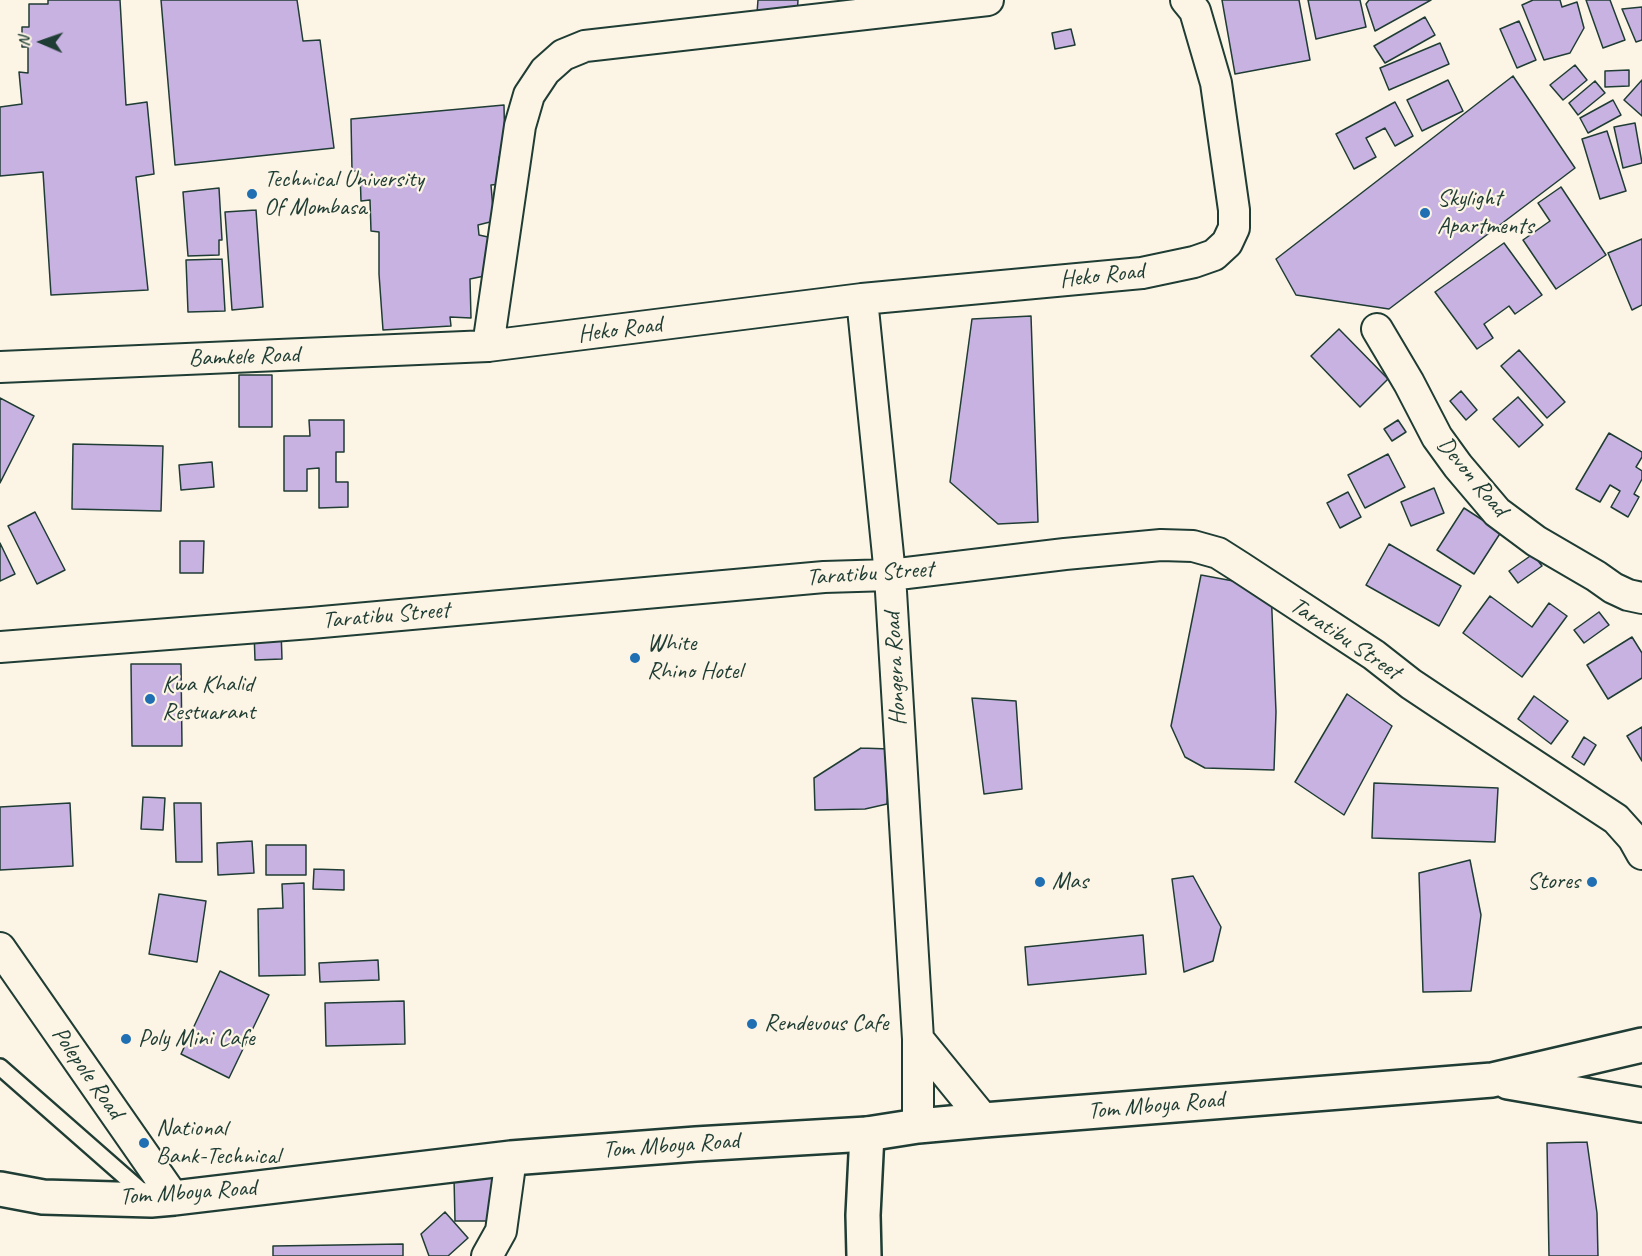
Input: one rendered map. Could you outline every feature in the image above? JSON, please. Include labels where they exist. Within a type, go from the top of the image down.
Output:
[{"type":"main road","points":[[1492,1080],[1642,1045]]},
{"type":"main road","name":"Tom Mboya Road","points":[[0,1189],[43,1197],[163,1199],[511,1158],[867,1134],[918,1126],[984,1120],[1492,1080]]},
{"type":"main road","points":[[1492,1080],[1642,1105]]},
{"type":"main road","points":[[864,1256],[863,1215],[867,1134]]},
{"type":"street","points":[[488,346],[520,126],[529,95],[545,70],[563,55],[585,46],[988,0]]},
{"type":"street","name":"Heko Road","points":[[488,346],[862,299],[1142,273],[1194,262],[1214,255],[1227,243],[1234,228],[1234,210],[1216,83],[1195,11],[1186,0]]},
{"type":"street","name":"Hongera Road","points":[[862,299],[890,575],[918,1039],[918,1126]]},
{"type":"street","name":"Devon Road","points":[[1377,329],[1437,437],[1497,512],[1536,542],[1613,588],[1642,598]]},
{"type":"street","name":"Bamkele Road","points":[[0,367],[488,346]]},
{"type":"street","name":"Taratibu Street","points":[[0,647],[311,623],[824,577],[890,575],[1161,545],[1205,548],[1226,558],[1374,655],[1418,689],[1616,819],[1639,842]]},
{"type":"street","name":"Polepole Road","points":[[0,948],[163,1199]]},
{"type":"street","points":[[918,1039],[984,1120]]},
{"type":"street","points":[[487,1256],[501,1231],[511,1158]]},
{"type":"lane","points":[[0,1067],[163,1199]]},
{"type":"building","points":[[48,0],[120,0],[126,105],[147,102],[154,174],[136,177],[148,290],[51,295],[43,172],[0,176],[0,107],[22,104],[19,72],[28,73],[28,47],[22,47],[22,27],[29,27],[29,4],[48,4]]},
{"type":"building","points":[[161,0],[297,0],[303,41],[320,40],[334,148],[175,165]]},
{"type":"building","points":[[758,0],[798,0],[797,16],[757,13]]},
{"type":"building","points":[[1222,0],[1299,0],[1310,60],[1235,74]]},
{"type":"building","points":[[1308,0],[1360,0],[1366,27],[1316,39]]},
{"type":"building","points":[[1369,0],[1431,0],[1375,31],[1366,4]]},
{"type":"building","points":[[1533,0],[1560,0],[1562,7],[1577,2],[1584,28],[1570,53],[1544,60],[1522,5]]},
{"type":"building","points":[[1586,0],[1610,0],[1625,40],[1603,48]]},
{"type":"building","points":[[1642,7],[1642,40],[1636,42],[1622,9]]},
{"type":"building","points":[[1425,17],[1435,35],[1385,63],[1374,46]]},
{"type":"building","points":[[1519,21],[1536,60],[1517,68],[1500,29]]},
{"type":"building","points":[[1071,29],[1075,45],[1055,49],[1052,33]]},
{"type":"building","points":[[1440,43],[1449,64],[1389,90],[1380,68]]},
{"type":"building","points":[[1575,65],[1587,80],[1563,100],[1550,85]]},
{"type":"building","points":[[1629,70],[1629,86],[1605,87],[1605,71]]},
{"type":"building","name":"Skylight Apartments","points":[[1513,76],[1575,168],[1389,309],[1296,295],[1276,259]]},
{"type":"building","points":[[1448,80],[1463,111],[1422,131],[1407,100]]},
{"type":"building","points":[[1642,80],[1642,116],[1624,100]]},
{"type":"building","points":[[1595,81],[1605,93],[1578,115],[1569,103]]},
{"type":"building","points":[[1613,100],[1621,115],[1588,133],[1580,118]]},
{"type":"building","points":[[1395,102],[1413,136],[1395,146],[1385,128],[1366,138],[1376,157],[1354,169],[1336,134]]},
{"type":"building","points":[[504,105],[505,155],[499,157],[501,184],[491,185],[494,221],[478,225],[479,235],[488,237],[489,275],[470,279],[471,318],[450,317],[451,326],[383,330],[379,232],[371,231],[370,200],[361,201],[360,171],[352,171],[351,119]]},
{"type":"building","points":[[1635,123],[1642,163],[1623,168],[1614,127]]},
{"type":"building","points":[[1607,131],[1626,191],[1600,199],[1582,139]]},
{"type":"building","points":[[1561,187],[1606,255],[1556,289],[1523,240],[1550,221],[1538,203]]},
{"type":"building","points":[[219,188],[222,240],[219,240],[219,255],[188,256],[183,192]]},
{"type":"building","points":[[256,210],[263,307],[232,310],[225,212]]},
{"type":"building","points":[[1642,239],[1642,305],[1632,310],[1608,253]]},
{"type":"building","points":[[1504,243],[1542,295],[1515,314],[1509,306],[1484,324],[1493,338],[1477,349],[1435,292]]},
{"type":"building","points":[[222,259],[225,311],[188,312],[186,260]]},
{"type":"building","points":[[1031,316],[1038,522],[998,524],[950,482],[972,319]]},
{"type":"building","points":[[1339,329],[1388,379],[1360,407],[1311,356]]},
{"type":"building","points":[[1519,350],[1565,402],[1547,418],[1501,366]]},
{"type":"building","points":[[239,375],[272,375],[272,427],[239,427]]},
{"type":"building","points":[[1461,391],[1477,410],[1466,420],[1450,401]]},
{"type":"building","points":[[1518,397],[1543,425],[1519,447],[1493,419]]},
{"type":"building","points":[[0,398],[34,416],[0,483]]},
{"type":"building","points":[[309,420],[344,420],[344,452],[336,452],[336,482],[348,482],[348,507],[319,508],[319,468],[307,469],[307,491],[284,491],[284,436],[310,436]]},
{"type":"building","points":[[1398,420],[1406,432],[1392,441],[1384,429]]},
{"type":"building","points":[[1609,433],[1642,452],[1642,457],[1636,467],[1642,471],[1642,479],[1634,494],[1639,497],[1628,517],[1611,507],[1620,491],[1610,485],[1600,502],[1576,489]]},
{"type":"building","points":[[73,444],[163,446],[161,511],[72,509]]},
{"type":"building","points":[[1388,454],[1405,487],[1365,508],[1348,475]]},
{"type":"building","points":[[212,462],[214,487],[181,490],[179,465]]},
{"type":"building","points":[[1434,488],[1444,513],[1411,526],[1401,502]]},
{"type":"building","points":[[1348,492],[1361,517],[1340,528],[1327,503]]},
{"type":"building","points":[[1464,508],[1501,532],[1474,574],[1437,550]]},
{"type":"building","points":[[35,512],[65,570],[37,584],[8,526]]},
{"type":"building","points":[[180,541],[204,541],[203,573],[180,573]]},
{"type":"building","points":[[0,543],[15,574],[0,581]]},
{"type":"building","points":[[1389,544],[1461,586],[1439,626],[1366,585]]},
{"type":"building","points":[[1533,554],[1542,566],[1518,583],[1509,571]]},
{"type":"building","points":[[1201,575],[1271,588],[1276,712],[1274,770],[1205,768],[1185,757],[1171,726]]},
{"type":"building","points":[[1490,596],[1532,627],[1549,603],[1567,616],[1522,677],[1463,633]]},
{"type":"building","points":[[1599,612],[1609,625],[1584,643],[1574,630]]},
{"type":"building","points":[[281,630],[282,659],[255,660],[254,631]]},
{"type":"building","points":[[1632,637],[1642,653],[1642,678],[1608,699],[1587,665]]},
{"type":"building","points":[[131,664],[181,664],[182,746],[132,746]]},
{"type":"building","points":[[1347,694],[1392,726],[1344,815],[1295,782]]},
{"type":"building","points":[[1534,696],[1568,721],[1551,744],[1518,719]]},
{"type":"building","points":[[972,698],[1016,701],[1022,789],[984,794]]},
{"type":"building","points":[[1642,727],[1642,761],[1627,736]]},
{"type":"building","points":[[1584,737],[1596,745],[1584,765],[1572,757]]},
{"type":"building","points":[[861,748],[890,749],[887,804],[865,809],[815,810],[814,778]]},
{"type":"building","points":[[1374,783],[1498,788],[1495,842],[1372,838]]},
{"type":"building","points":[[143,797],[165,798],[163,830],[141,829]]},
{"type":"building","points":[[70,803],[73,866],[0,870],[0,807]]},
{"type":"building","points":[[174,803],[201,803],[202,862],[176,862]]},
{"type":"building","points":[[252,841],[254,873],[218,875],[217,843]]},
{"type":"building","points":[[266,845],[306,845],[306,875],[266,875]]},
{"type":"building","points":[[1470,860],[1481,915],[1471,991],[1423,992],[1419,873]]},
{"type":"building","points":[[314,869],[344,870],[344,890],[313,889]]},
{"type":"building","points":[[1193,876],[1221,927],[1213,961],[1184,972],[1172,879]]},
{"type":"building","points":[[304,883],[305,975],[259,976],[258,909],[283,908],[282,884]]},
{"type":"building","points":[[159,894],[206,901],[197,962],[149,954]]},
{"type":"building","points":[[1143,935],[1146,974],[1028,985],[1025,947]]},
{"type":"building","points":[[378,960],[379,980],[320,982],[319,963]]},
{"type":"building","points":[[220,971],[269,995],[229,1078],[181,1054]]},
{"type":"building","points":[[404,1001],[405,1044],[326,1046],[325,1003]]},
{"type":"building","points":[[1587,1142],[1597,1213],[1598,1256],[1549,1256],[1547,1143]]},
{"type":"building","points":[[495,1177],[495,1221],[455,1221],[454,1178]]},
{"type":"building","points":[[445,1212],[468,1238],[448,1256],[429,1256],[421,1234]]},
{"type":"building","points":[[403,1244],[403,1256],[273,1256],[273,1246]]},
{"type":"place","name":"Technical University Of Mombasa","points":[[252,194]]},
{"type":"place","name":"Skylight Apartments","points":[[1425,213]]},
{"type":"place","name":"White Rhino Hotel","points":[[635,658]]},
{"type":"place","name":"Kwa Khalid Restuarant","points":[[150,699]]},
{"type":"place","name":"Mas","points":[[1040,882]]},
{"type":"place","name":"Stores","points":[[1592,882]]},
{"type":"place","name":"Rendevous Cafe","points":[[752,1024]]},
{"type":"place","name":"Poly Mini Cafe","points":[[126,1039]]},
{"type":"place","name":"National Bank-Technical","points":[[144,1143]]}]
